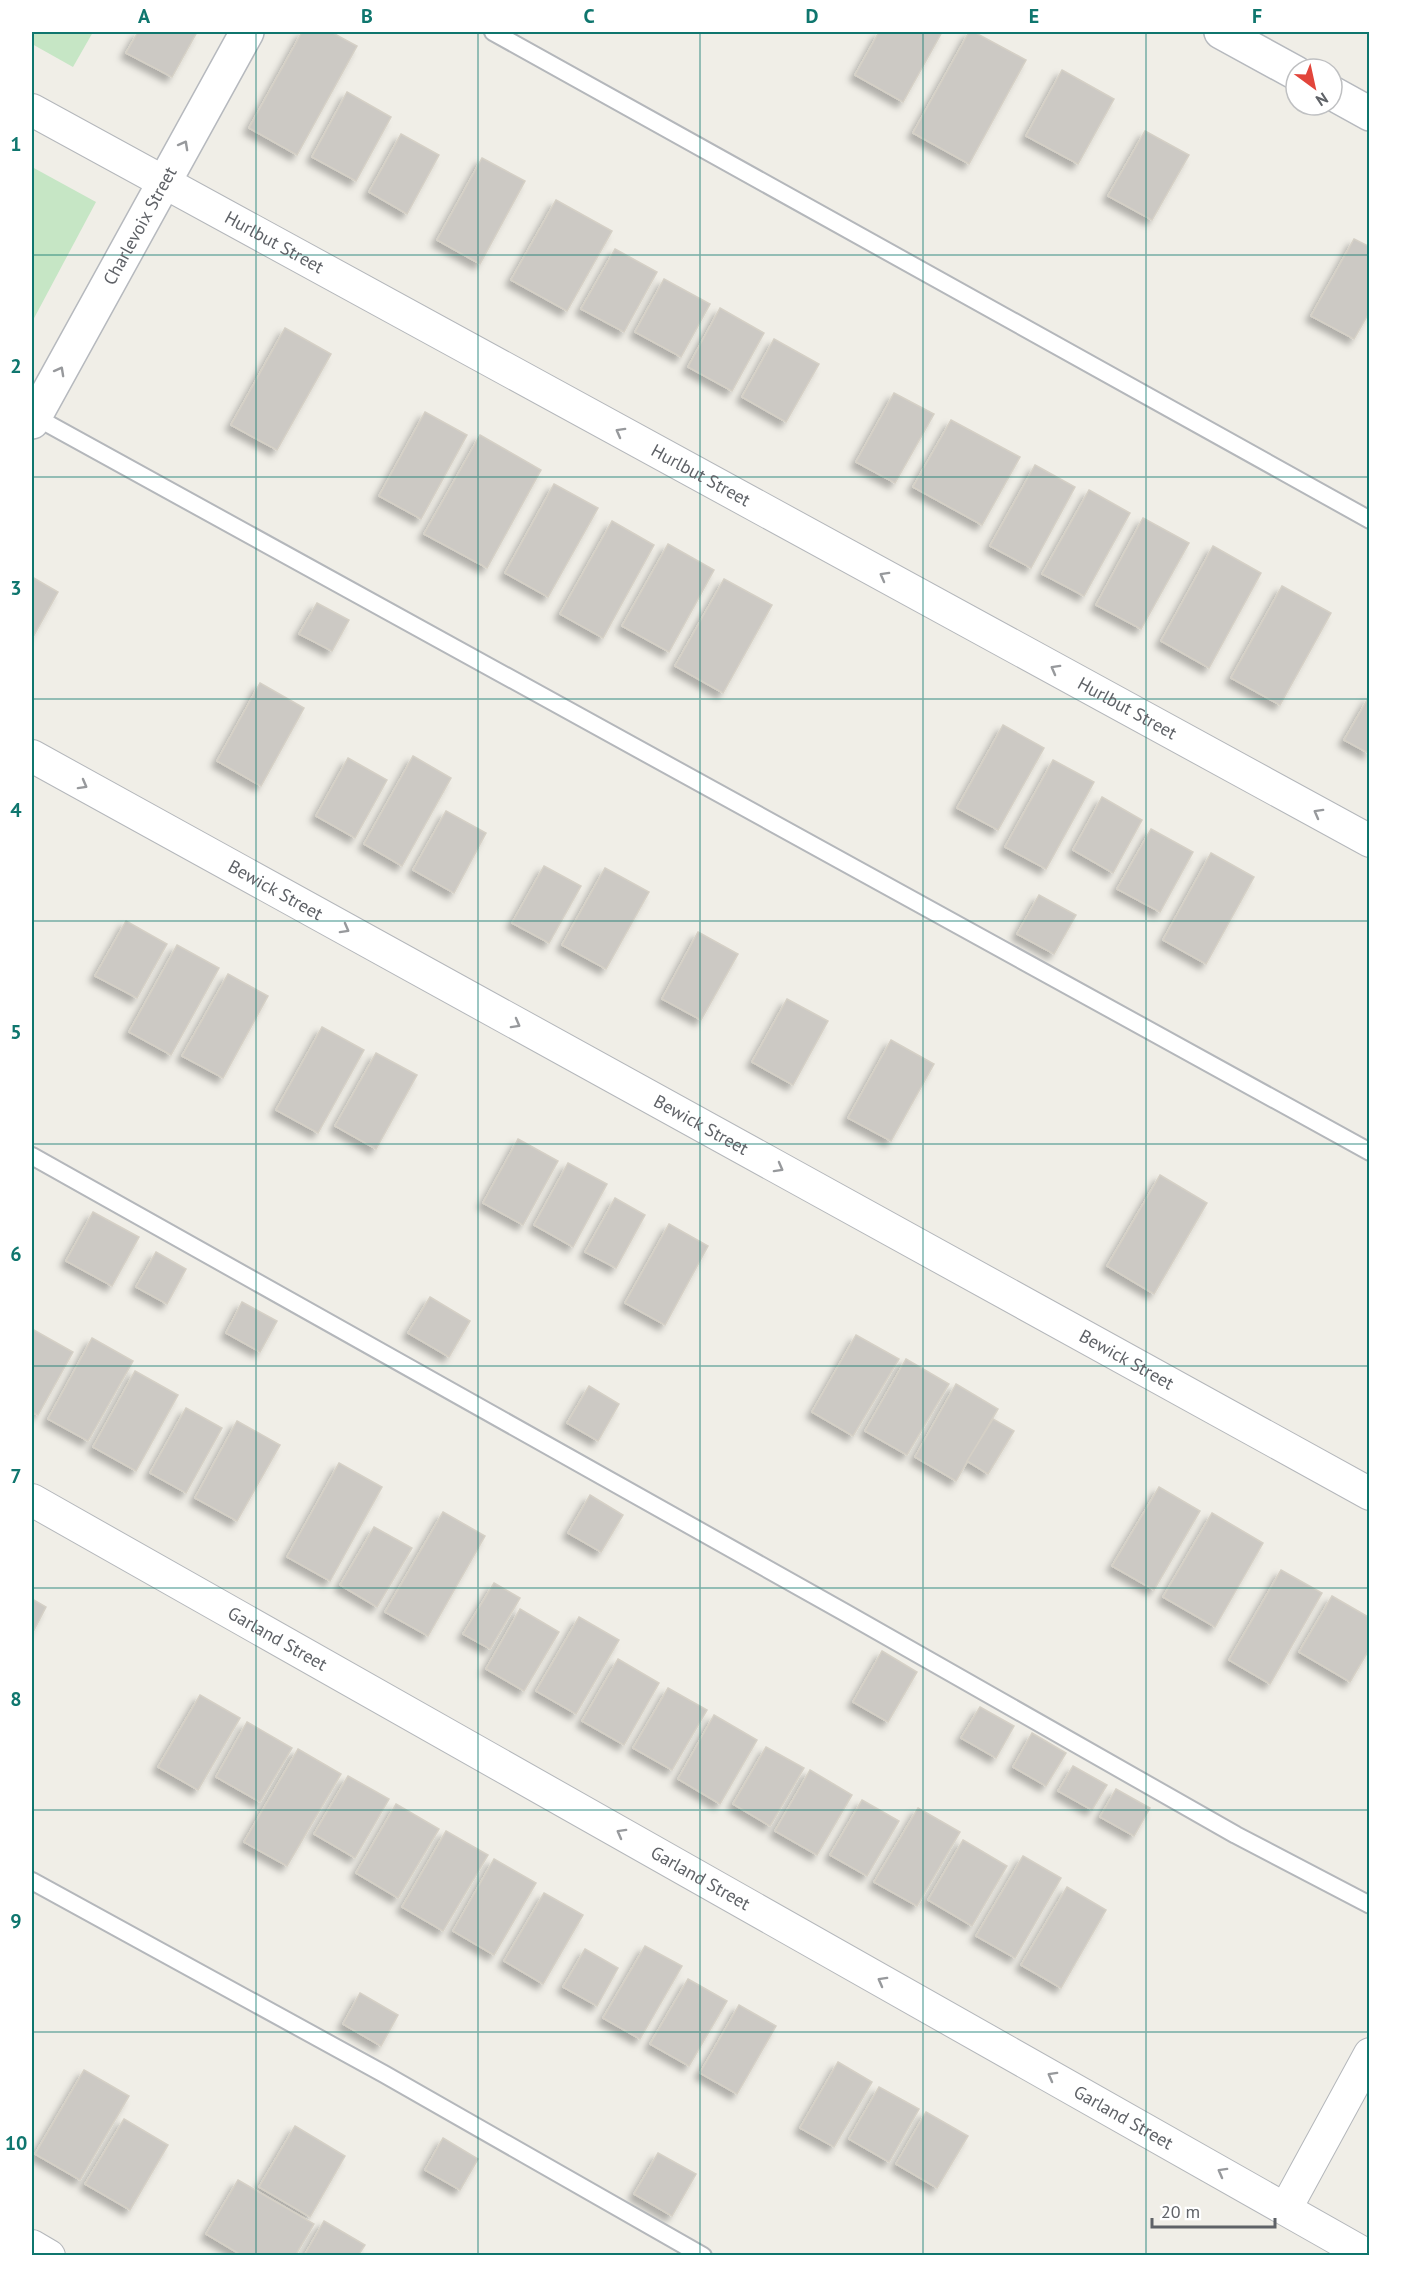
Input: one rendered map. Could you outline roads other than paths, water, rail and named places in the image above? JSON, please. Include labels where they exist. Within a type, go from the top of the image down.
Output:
[{"type":"street","name":"Charlevoix Street","points":[[32,418],[247,32]]},
{"type":"street","points":[[1221,32],[1284,66]]},
{"type":"street","points":[[1344,100],[1370,114]]},
{"type":"street","name":"Hurlbut Street","points":[[32,110],[1370,841]]},
{"type":"street","name":"Bewick Street","points":[[32,756],[1370,1494]]},
{"type":"street","name":"Garland Street","points":[[32,1500],[1286,2208],[1365,2255]]},
{"type":"street","points":[[1286,2208],[1370,2054]]},
{"type":"street","points":[[32,2246],[49,2256]]},
{"type":"lane","points":[[493,32],[1370,520]]},
{"type":"lane","points":[[32,418],[1370,1152]]},
{"type":"lane","points":[[32,1156],[1236,1835],[1370,1905]]},
{"type":"lane","points":[[32,1881],[384,2074],[703,2256]]}]
